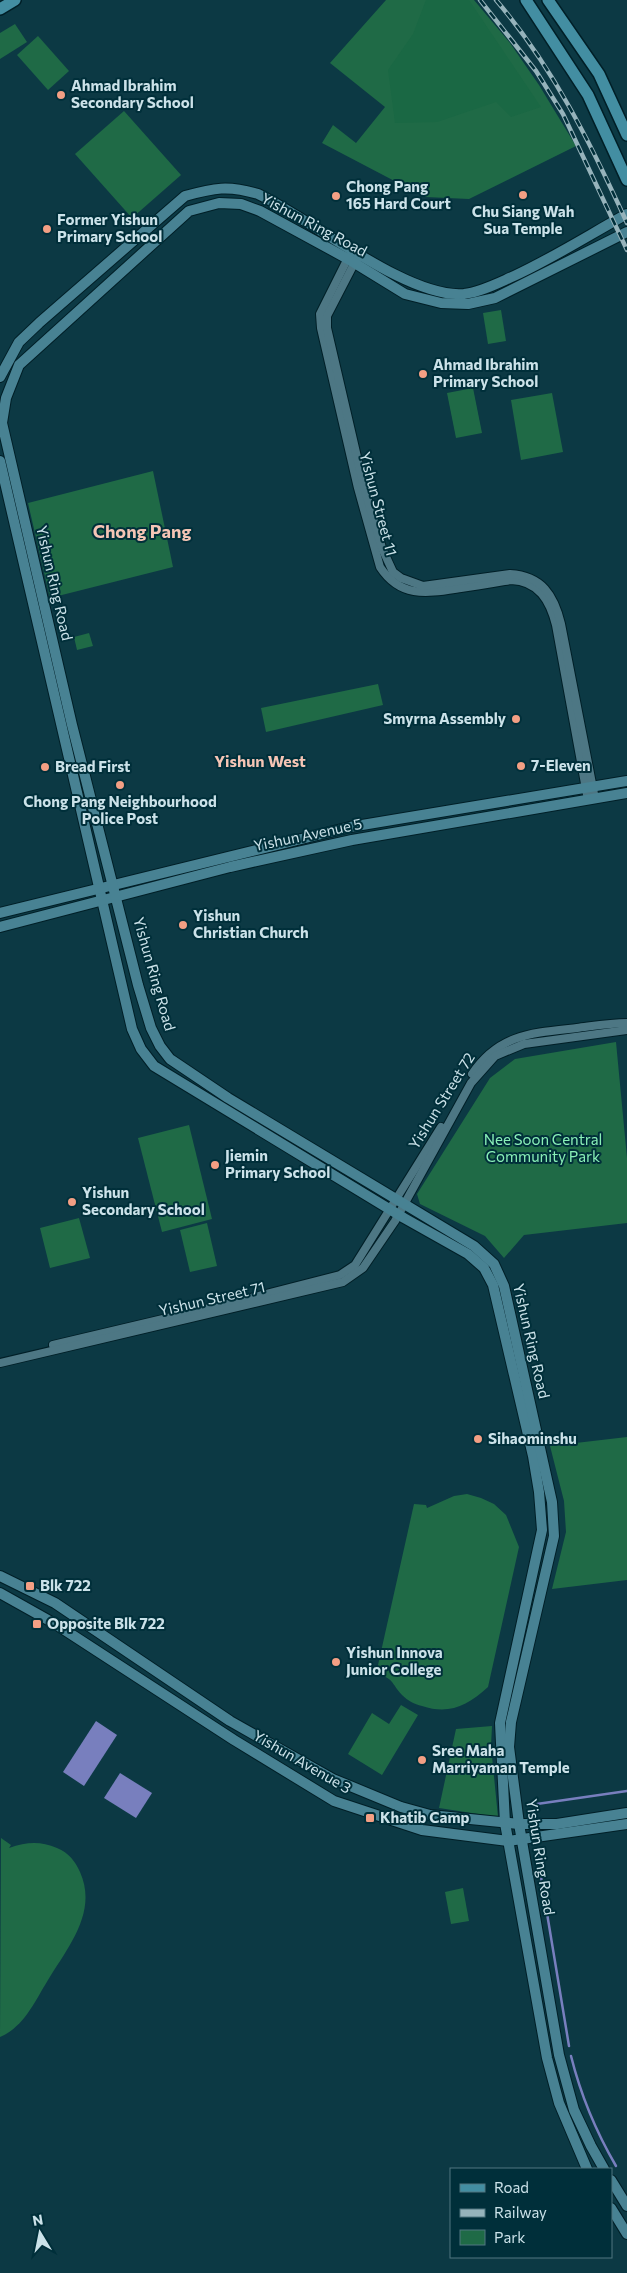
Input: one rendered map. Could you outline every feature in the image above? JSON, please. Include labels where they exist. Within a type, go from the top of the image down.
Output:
[{"type":"main road","points":[[0,10],[15,0]]},
{"type":"main road","points":[[526,0],[588,95],[627,180]]},
{"type":"main road","points":[[548,0],[599,74],[627,135]]},
{"type":"main road","name":"Yishun Ring Road","points":[[0,377],[18,342],[185,196],[213,188],[239,188],[258,194],[354,257],[404,294],[415,298],[441,302],[468,304],[495,298],[627,232]]},
{"type":"main road","name":"Yishun Ring Road","points":[[603,2168],[591,2146],[568,2090],[550,2012],[519,1824],[509,1747],[509,1730],[554,1536],[552,1502],[509,1304],[498,1272],[488,1257],[474,1246],[228,1098],[170,1059],[160,1046],[148,1019],[116,898],[70,715],[2,423],[6,398],[19,365],[189,211],[219,202],[241,204],[260,211],[423,288],[439,293],[464,294],[489,288],[534,267],[627,214]]},
{"type":"main road","name":"Yishun Ring Road","points":[[0,461],[132,1029],[141,1049],[154,1066],[394,1212],[468,1254],[479,1263],[490,1280],[500,1307],[538,1484],[541,1538],[520,1624],[500,1723],[505,1823],[548,2058],[558,2102],[586,2168]]},
{"type":"main road","name":"Yishun Avenue 5","points":[[0,913],[350,827],[627,781]]},
{"type":"main road","name":"Yishun Avenue 5","points":[[0,927],[103,902],[230,867],[352,840],[627,793]]},
{"type":"main road","name":"Yishun Avenue 3","points":[[0,1576],[55,1603],[230,1721],[333,1779],[402,1806],[430,1815],[519,1824],[557,1824],[627,1814]]},
{"type":"main road","name":"Yishun Avenue 3","points":[[0,1593],[57,1625],[234,1740],[334,1801],[422,1830],[508,1841],[627,1824]]},
{"type":"main road","points":[[612,2182],[627,2206]]},
{"type":"main road","points":[[612,2210],[627,2234]]},
{"type":"street","name":"Yishun Street 11","points":[[354,257],[327,316],[327,328],[364,487],[388,564],[401,578],[423,586],[510,574],[525,575],[547,590],[556,606],[561,624],[591,799]]},
{"type":"street","name":"Yishun Street 72","points":[[400,1202],[470,1078],[493,1050],[503,1043],[525,1035],[627,1024]]},
{"type":"street","name":"Yishun Street 72","points":[[394,1212],[471,1083],[495,1056],[524,1044],[627,1030]]},
{"type":"street","name":"Yishun Street 71","points":[[0,1358],[340,1275],[355,1266],[394,1212]]},
{"type":"street","name":"Yishun Street 71","points":[[0,1363],[343,1282],[363,1268],[394,1212]]},
{"type":"green space","points":[[386,0],[474,0],[510,43],[539,85],[576,146],[469,199],[425,197],[322,143],[333,125],[356,143],[385,107],[330,63]]},
{"type":"green space","points":[[426,0],[469,0],[541,107],[511,117],[496,102],[437,122],[395,123],[388,70],[413,34]]},
{"type":"green space","points":[[15,24],[27,42],[0,59],[0,33]]},
{"type":"green space","points":[[38,36],[69,71],[48,90],[17,55]]},
{"type":"green space","points":[[124,111],[181,175],[132,218],[75,154]]},
{"type":"green space","points":[[501,310],[506,341],[488,344],[483,313]]},
{"type":"green space","points":[[473,388],[482,433],[456,438],[447,393]]},
{"type":"green space","points":[[552,393],[563,452],[521,460],[511,400]]},
{"type":"green space","points":[[153,471],[173,567],[50,598],[28,503]]},
{"type":"green space","points":[[89,633],[93,646],[77,650],[74,637]]},
{"type":"green space","points":[[378,684],[383,705],[266,732],[261,708]]},
{"type":"green space","name":"Nee Soon Central Community Park","points":[[616,1042],[627,1158],[627,1223],[524,1235],[504,1258],[485,1236],[420,1204],[417,1194],[490,1078],[515,1059]]},
{"type":"green space","points":[[189,1125],[212,1219],[162,1232],[138,1138]]},
{"type":"green space","points":[[79,1218],[90,1258],[50,1268],[40,1228]]},
{"type":"green space","points":[[207,1223],[217,1266],[190,1272],[180,1230]]},
{"type":"green space","points":[[627,1437],[627,1580],[552,1589],[566,1532],[564,1501],[550,1446]]},
{"type":"green space","points":[[467,1494],[494,1504],[506,1515],[519,1547],[488,1687],[465,1704],[449,1709],[432,1709],[409,1701],[389,1679],[376,1674],[414,1504],[426,1505],[427,1508],[454,1496]]},
{"type":"green space","points":[[401,1705],[418,1715],[382,1775],[348,1754],[372,1713],[389,1724]]},
{"type":"green space","points":[[492,1726],[491,1746],[498,1817],[439,1808],[456,1729]]},
{"type":"green space","points":[[1,1838],[11,1845],[9,1848],[22,1844],[39,1843],[65,1852],[74,1861],[80,1872],[85,1887],[85,1901],[83,1915],[72,1942],[33,2005],[16,2027],[0,2037]]},
{"type":"green space","points":[[463,1888],[469,1921],[451,1924],[445,1892]]},
{"type":"water","points":[[96,1721],[117,1735],[84,1786],[63,1772]]},
{"type":"water","points":[[120,1773],[152,1793],[136,1818],[104,1798]]},
{"type":"waterway","points":[[530,1805],[627,1791]]},
{"type":"waterway","points":[[537,1853],[569,2046]]},
{"type":"waterway","points":[[571,2056],[589,2112],[616,2166]]},
{"type":"railway","points":[[480,0],[536,71],[563,114],[627,250]]},
{"type":"railway","points":[[496,0],[517,26],[553,79],[585,135],[627,223]]},
{"type":"place","name":"Ahmad Ibrahim Secondary School","points":[[61,95]]},
{"type":"place","name":"Chu Siang Wah Sua Temple","points":[[523,195]]},
{"type":"place","name":"Chong Pang 165 Hard Court","points":[[336,196]]},
{"type":"place","name":"Former Yishun Primary School","points":[[47,229]]},
{"type":"place","name":"Ahmad Ibrahim Primary School","points":[[423,374]]},
{"type":"place","name":"Smyrna Assembly","points":[[516,719]]},
{"type":"place","name":"7-Eleven","points":[[521,766]]},
{"type":"place","name":"Bread First","points":[[45,767]]},
{"type":"place","name":"Chong Pang Neighbourhood Police Post","points":[[120,785]]},
{"type":"place","name":"Yishun Christian Church","points":[[183,925]]},
{"type":"place","name":"Jiemin Primary School","points":[[215,1165]]},
{"type":"place","name":"Yishun Secondary School","points":[[72,1202]]},
{"type":"place","name":"Sihaominshu","points":[[478,1439]]},
{"type":"place","name":"Blk 722","points":[[30,1586]]},
{"type":"place","name":"Opposite Blk 722","points":[[37,1624]]},
{"type":"place","name":"Yishun Innova Junior College","points":[[336,1662]]},
{"type":"place","name":"Sree Maha Marriyaman Temple","points":[[422,1760]]},
{"type":"place","name":"Khatib Camp","points":[[370,1818]]},
{"type":"district","name":"Chong Pang","points":[[142,532]]},
{"type":"district","name":"Yishun West","points":[[260,761]]}]
